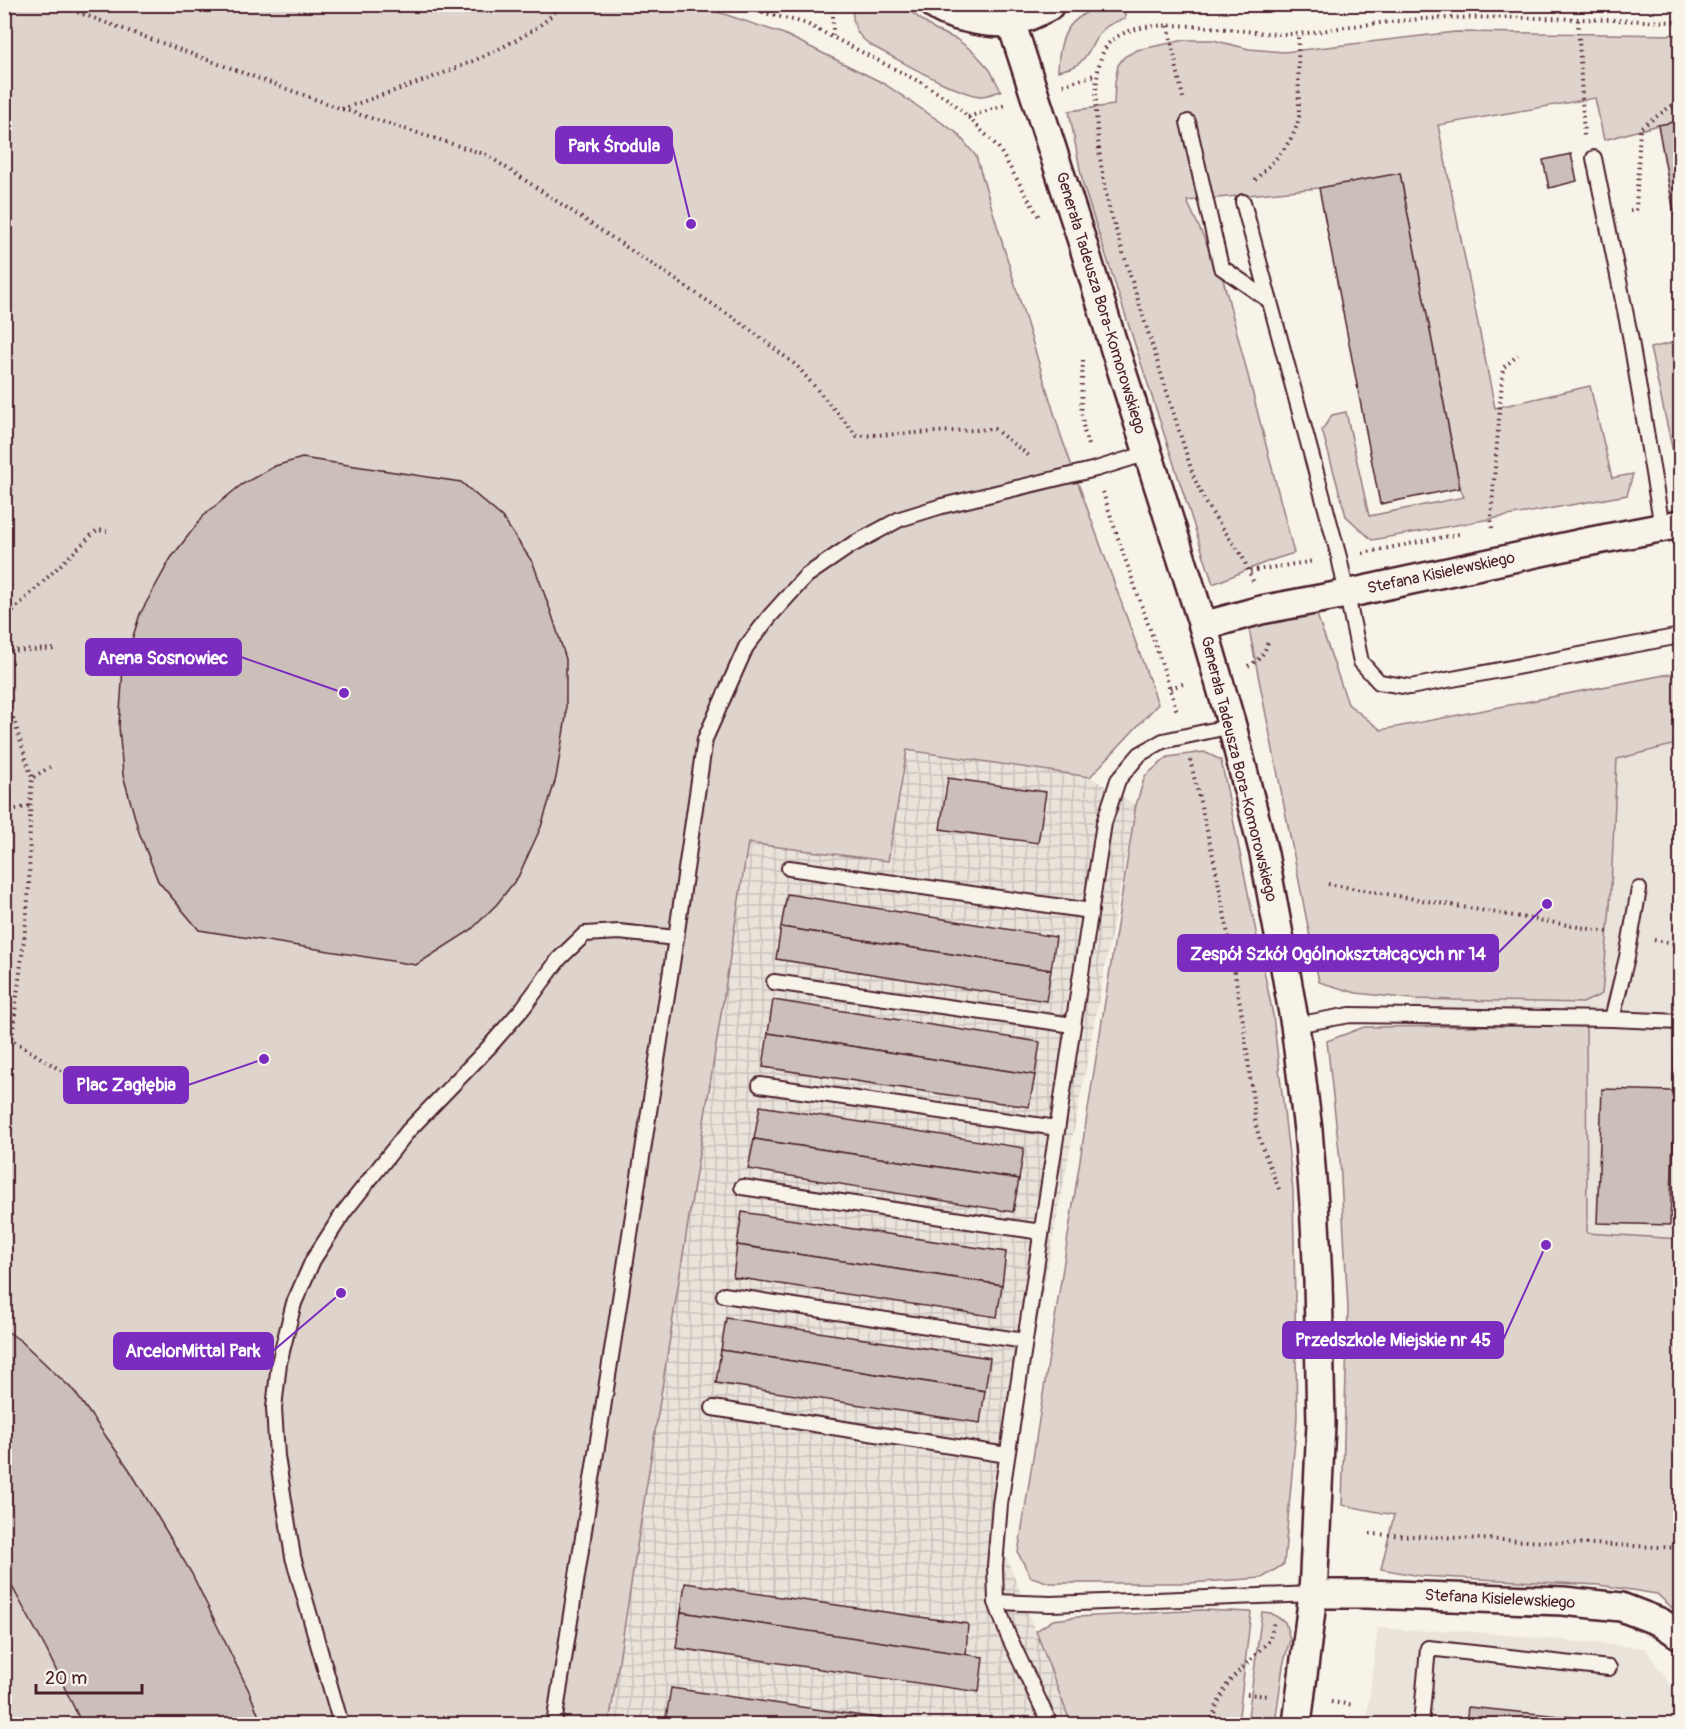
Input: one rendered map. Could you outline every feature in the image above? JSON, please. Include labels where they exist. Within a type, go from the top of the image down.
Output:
[{"type":"street","points":[[938,4],[944,9],[965,16],[1010,19],[1047,4]]},
{"type":"street","name":"Generała Tadeusza Bora-Komorowskiego","points":[[1010,19],[1203,626],[1232,726],[1264,854],[1294,1025],[1308,1131],[1318,1281],[1321,1424],[1313,1594],[1298,1725]]},
{"type":"street","name":"Stefana Kisielewskiego","points":[[1203,626],[1262,610],[1671,526]]},
{"type":"street","name":"Stefana Kisielewskiego","points":[[1313,1594],[1540,1600],[1621,1607],[1660,1622],[1680,1635]]},
{"type":"lane","points":[[1188,122],[1221,267],[1270,301]]},
{"type":"lane","points":[[1594,158],[1671,526]]},
{"type":"lane","points":[[1243,202],[1339,557],[1361,662],[1379,682],[1410,687],[1680,636]]},
{"type":"lane","points":[[554,1725],[705,739],[746,647],[806,576],[850,546],[900,519],[942,506],[1096,470],[1148,453]]},
{"type":"lane","points":[[1050,1725],[1008,1635],[996,1602],[995,1566],[1007,1455],[1104,823],[1118,780],[1140,754],[1163,741],[1232,726]]},
{"type":"lane","points":[[789,868],[1091,911]]},
{"type":"lane","points":[[1612,1019],[1640,889]]},
{"type":"lane","points":[[341,1725],[293,1557],[277,1456],[274,1408],[279,1363],[294,1303],[313,1260],[344,1212],[408,1131],[488,1048],[572,946],[585,934],[619,932],[676,938]]},
{"type":"lane","points":[[774,982],[1073,1024]]},
{"type":"lane","points":[[1294,1025],[1350,1015],[1680,1022]]},
{"type":"lane","points":[[760,1085],[1057,1128]]},
{"type":"lane","points":[[742,1187],[1041,1232]]},
{"type":"lane","points":[[724,1295],[1025,1341]]},
{"type":"lane","points":[[713,1408],[1007,1455]]},
{"type":"lane","points":[[996,1602],[1051,1604],[1313,1594]]},
{"type":"lane","points":[[1421,1725],[1428,1648],[1609,1668]]},
{"type":"path","points":[[55,4],[342,109],[487,155],[744,325],[797,366],[857,435],[994,429],[1034,460]]},
{"type":"path","points":[[74,4],[86,16]]},
{"type":"path","points":[[342,109],[437,75],[501,48],[537,27],[565,4]]},
{"type":"path","points":[[727,4],[809,25],[924,84],[956,105],[998,147],[1042,224]]},
{"type":"path","points":[[833,4],[833,38]]},
{"type":"path","points":[[1254,585],[1250,571],[1237,547],[1206,504],[1193,475],[1115,229],[1101,168],[1096,96],[1097,74],[1102,54],[1115,38],[1130,31],[1168,26],[1200,26],[1270,34],[1451,18],[1680,21]]},
{"type":"path","points":[[1578,20],[1584,144],[1594,158]]},
{"type":"path","points":[[1168,26],[1188,122]]},
{"type":"path","points":[[1243,202],[1252,184],[1291,141],[1297,130],[1299,117],[1298,33]]},
{"type":"path","points":[[1062,85],[1097,74]]},
{"type":"path","points":[[1606,217],[1636,210],[1640,128],[1680,100]]},
{"type":"path","points":[[968,117],[1006,104]]},
{"type":"path","points":[[1480,530],[1492,528],[1503,368],[1518,355]]},
{"type":"path","points":[[1083,356],[1081,406],[1083,432],[1170,688],[1184,737],[1224,912],[1244,1028],[1256,1126],[1280,1191]]},
{"type":"path","points":[[4,619],[97,530],[107,531]]},
{"type":"path","points":[[1250,571],[1339,557],[1469,532]]},
{"type":"path","points":[[1241,668],[1257,661],[1264,653],[1268,636]]},
{"type":"path","points":[[4,651],[56,649]]},
{"type":"path","points":[[1170,688],[1194,681]]},
{"type":"path","points":[[4,689],[32,778],[25,935],[12,1040],[4,1055]]},
{"type":"path","points":[[32,778],[50,768]]},
{"type":"path","points":[[4,812],[30,806]]},
{"type":"path","points":[[1328,884],[1680,944]]},
{"type":"path","points":[[4,1035],[70,1076]]},
{"type":"path","points":[[1370,1534],[1680,1548]]},
{"type":"path","points":[[1210,1725],[1229,1681],[1270,1638],[1278,1596]]},
{"type":"shaded area","points":[[5,5],[697,5],[784,34],[883,83],[957,133],[976,156],[1061,436],[1158,704],[1090,777],[907,750],[888,861],[748,843],[609,1724],[5,1724]]},
{"type":"shaded area","points":[[852,5],[902,5],[935,30],[956,39],[974,52],[990,70],[1001,91],[983,96],[973,95],[928,76],[872,46],[861,37],[856,29]]},
{"type":"shaded area","points":[[1103,5],[1125,5],[1125,19],[1106,27],[1077,65],[1058,71],[1063,37],[1068,29],[1081,16]]},
{"type":"shaded area","points":[[1455,32],[1680,35],[1680,121],[1604,140],[1595,98],[1438,125],[1495,408],[1590,386],[1612,478],[1633,474],[1627,495],[1372,540],[1346,516],[1322,430],[1332,415],[1346,412],[1369,516],[1464,497],[1460,488],[1400,173],[1319,188],[1187,201],[1223,279],[1294,553],[1213,584],[1083,185],[1069,111],[1114,105],[1118,65],[1124,57],[1137,50],[1185,40],[1213,40],[1249,49],[1284,52]]},
{"type":"shaded area","points":[[1680,341],[1680,477],[1679,477],[1650,348]]},
{"type":"shaded area","points":[[1315,609],[1348,704],[1381,730],[1680,672],[1680,743],[1617,759],[1610,907],[1602,994],[1583,1003],[1412,999],[1356,993],[1319,982],[1249,629]]},
{"type":"shaded area","points":[[1680,743],[1680,1467],[1415,1026],[1412,999],[1417,809]]},
{"type":"shaded area","points":[[907,750],[1090,777],[1136,805],[997,1532],[1071,1724],[609,1724],[748,843],[888,861]]},
{"type":"shaded area","points":[[1204,752],[1221,760],[1273,1015],[1293,1190],[1297,1417],[1284,1564],[1262,1578],[1189,1583],[1050,1583],[1031,1577],[1018,1553],[1136,805],[1145,776],[1168,757]]},
{"type":"shaded area","points":[[1586,1025],[1587,1233],[1680,1239],[1680,1615],[1657,1594],[1599,1585],[1420,1576],[1381,1569],[1394,1515],[1342,1505],[1348,1309],[1340,1160],[1327,1041],[1364,1027]]},
{"type":"shaded area","points":[[1202,1610],[1251,1612],[1238,1724],[1071,1724],[1036,1631],[1053,1620]]},
{"type":"shaded area","points":[[1262,1612],[1271,1613],[1285,1622],[1290,1639],[1283,1666],[1275,1724],[1247,1724]]},
{"type":"shaded area","points":[[1378,1628],[1452,1630],[1645,1648],[1675,1692],[1680,1703],[1680,1724],[1366,1724]]},
{"type":"building","points":[[1680,121],[1680,245],[1658,125]]},
{"type":"building","points":[[1571,154],[1577,181],[1549,188],[1543,160]]},
{"type":"building","points":[[1400,173],[1460,488],[1380,504],[1319,188]]},
{"type":"building","points":[[302,458],[461,482],[502,517],[533,563],[566,659],[566,717],[556,778],[541,827],[518,877],[497,904],[471,930],[416,965],[199,930],[158,881],[139,832],[123,775],[119,726],[123,668],[140,614],[171,558],[204,515],[241,485],[275,466]]},
{"type":"building","points":[[948,778],[1046,792],[1038,843],[940,829]]},
{"type":"building","points":[[787,894],[1056,937],[1051,970],[781,927]]},
{"type":"building","points":[[781,927],[1051,970],[1046,1001],[776,959]]},
{"type":"building","points":[[773,1000],[1040,1042],[1035,1075],[768,1033]]},
{"type":"building","points":[[768,1033],[1035,1075],[1029,1107],[763,1067]]},
{"type":"building","points":[[1675,1039],[1680,1039],[1680,1142],[1673,1142],[1670,1225],[1597,1223],[1602,1089],[1673,1091]]},
{"type":"building","points":[[760,1106],[1024,1148],[1019,1179],[754,1139]]},
{"type":"building","points":[[754,1139],[1019,1179],[1013,1212],[748,1169]]},
{"type":"building","points":[[742,1212],[1006,1252],[1002,1285],[737,1245]]},
{"type":"building","points":[[737,1245],[1002,1285],[997,1317],[733,1277]]},
{"type":"building","points":[[726,1318],[990,1358],[985,1391],[721,1350]]},
{"type":"building","points":[[4,1329],[21,1341],[74,1391],[129,1469],[192,1574],[249,1691],[262,1724],[82,1724],[46,1649],[4,1572]]},
{"type":"building","points":[[721,1350],[985,1391],[980,1423],[716,1383]]},
{"type":"building","points":[[685,1583],[968,1624],[966,1655],[681,1612]]},
{"type":"building","points":[[681,1612],[983,1657],[979,1692],[676,1648]]},
{"type":"building","points":[[671,1688],[918,1724],[711,1724],[666,1718]]},
{"type":"building","points":[[1468,1707],[1641,1724],[1466,1724]]},
{"type":"building","points":[[666,1718],[711,1724],[665,1724]]},
{"type":"place","name":"Park Środula","points":[[691,224]]},
{"type":"place","name":"Arena Sosnowiec","points":[[344,693]]},
{"type":"place","name":"Zespół Szkół Ogólnokształcących nr 14","points":[[1547,904]]},
{"type":"place","name":"Plac Zagłębia","points":[[264,1059]]},
{"type":"place","name":"Przedszkole Miejskie nr 45","points":[[1546,1245]]},
{"type":"place","name":"ArcelorMittal Park","points":[[341,1293]]}]
